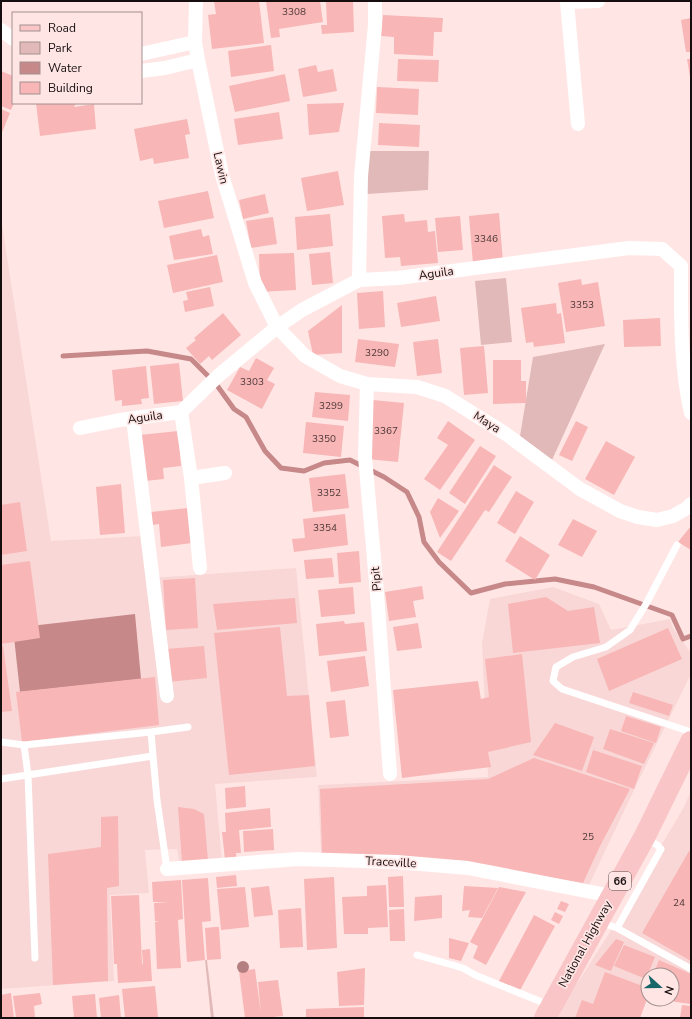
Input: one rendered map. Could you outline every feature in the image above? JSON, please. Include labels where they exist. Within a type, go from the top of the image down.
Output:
[{"type":"main road","name":"National Highway","points":[[548,1012],[608,925],[612,896],[645,836],[691,742]]},
{"type":"street","name":"Lawin","points":[[196,1],[195,42],[222,175],[255,283],[277,327]]},
{"type":"street","points":[[359,280],[361,176],[375,25],[375,1]]},
{"type":"street","points":[[578,124],[568,2],[598,1]]},
{"type":"street","points":[[1,30],[12,38]]},
{"type":"street","points":[[142,54],[195,42]]},
{"type":"street","points":[[142,70],[165,68],[198,60]]},
{"type":"street","name":"Aguila","points":[[80,428],[120,420],[181,412],[213,380],[277,327],[302,310],[359,280],[398,278],[630,248],[662,249],[681,266],[683,352],[688,401],[691,413]]},
{"type":"street","name":"Maya","points":[[277,327],[306,356],[340,376],[367,384],[417,387],[446,396],[506,434],[580,490],[620,511],[638,517],[658,520],[673,516],[691,504]]},
{"type":"street","name":"Pipit","points":[[367,384],[365,457],[377,593],[390,774]]},
{"type":"street","points":[[181,412],[191,478],[200,568]]},
{"type":"street","points":[[133,419],[167,696]]},
{"type":"street","points":[[191,478],[225,474]]},
{"type":"street","name":"Traceville","points":[[167,869],[298,859],[397,862],[468,868],[612,896]]},
{"type":"lane","points":[[677,545],[645,606],[630,630],[606,647],[573,657],[556,667],[553,681],[562,689],[691,732]]},
{"type":"lane","points":[[1,742],[24,745],[188,727]]},
{"type":"lane","points":[[151,732],[157,800],[167,869]]},
{"type":"lane","points":[[24,745],[28,775],[35,958]]},
{"type":"lane","points":[[1,779],[153,756]]},
{"type":"lane","points":[[645,836],[661,849],[608,925],[691,969]]},
{"type":"lane","points":[[417,955],[463,968],[548,1012]]},
{"type":"shaded area","points":[[1,218],[51,541],[142,536],[149,578],[296,568],[317,777],[215,784],[222,861],[180,865],[177,849],[145,850],[149,893],[110,895],[114,981],[1,989]]},
{"type":"shaded area","points":[[553,587],[599,604],[611,630],[670,619],[673,628],[691,653],[691,674],[589,885],[321,855],[318,785],[488,777],[482,643],[490,599]]},
{"type":"shaded area","points":[[691,791],[691,1004],[680,1002],[680,967],[640,967],[640,1007],[644,1007],[640,1018],[555,1018],[608,935],[684,807]]},
{"type":"green space","points":[[367,151],[429,151],[428,190],[367,194]]},
{"type":"green space","points":[[506,278],[512,342],[481,345],[475,281]]},
{"type":"green space","points":[[605,344],[552,460],[520,436],[533,357]]},
{"type":"green space","points":[[205,960],[207,960],[214,1018],[211,1018]]},
{"type":"water","points":[[135,614],[141,679],[20,692],[13,628]]},
{"type":"building","points":[[214,1],[259,1],[264,43],[212,49],[208,15],[216,14]]},
{"type":"building","points":[[266,1],[320,1],[323,22],[279,29],[280,37],[271,38]]},
{"type":"building","points":[[326,1],[353,1],[354,32],[322,34],[321,25],[327,25]]},
{"type":"building","points":[[383,15],[443,18],[442,32],[434,32],[433,56],[394,54],[394,37],[381,36]]},
{"type":"building","points":[[691,18],[691,52],[686,52],[681,20]]},
{"type":"building","points":[[271,45],[274,71],[231,77],[228,51]]},
{"type":"building","points":[[398,59],[439,60],[438,82],[397,81]]},
{"type":"building","points":[[687,59],[691,59],[691,77],[690,77]]},
{"type":"building","points":[[316,65],[318,72],[333,69],[337,91],[303,97],[298,69]]},
{"type":"building","points":[[1,71],[12,76],[12,104],[14,104],[11,110],[1,106]]},
{"type":"building","points":[[285,74],[290,101],[235,112],[229,86]]},
{"type":"building","points":[[377,87],[419,89],[418,115],[376,113]]},
{"type":"building","points":[[344,103],[339,132],[309,135],[307,104]]},
{"type":"building","points":[[36,104],[76,104],[74,107],[94,104],[96,129],[40,136]]},
{"type":"building","points":[[1,109],[10,113],[1,135]]},
{"type":"building","points":[[279,112],[283,139],[238,145],[234,119]]},
{"type":"building","points":[[187,119],[190,134],[185,135],[189,158],[154,164],[153,158],[140,161],[134,129]]},
{"type":"building","points":[[379,123],[420,125],[419,147],[378,145]]},
{"type":"building","points":[[338,171],[344,205],[307,211],[301,178]]},
{"type":"building","points":[[208,191],[214,218],[164,228],[158,201]]},
{"type":"building","points":[[265,194],[269,213],[243,219],[239,200]]},
{"type":"building","points":[[499,213],[503,262],[473,264],[469,216]]},
{"type":"building","points":[[330,214],[333,246],[297,250],[295,217]]},
{"type":"building","points":[[404,214],[405,222],[427,220],[428,232],[435,231],[438,263],[401,266],[400,257],[385,258],[382,216]]},
{"type":"building","points":[[460,216],[463,250],[438,252],[435,218]]},
{"type":"building","points":[[273,217],[277,244],[251,248],[246,221]]},
{"type":"building","points":[[201,229],[203,237],[209,235],[213,254],[174,260],[169,236]]},
{"type":"building","points":[[330,252],[333,283],[312,285],[309,254]]},
{"type":"building","points":[[294,253],[296,290],[260,292],[259,254]]},
{"type":"building","points":[[217,255],[223,282],[173,293],[167,265]]},
{"type":"building","points":[[581,279],[582,285],[598,282],[605,326],[566,332],[558,283]]},
{"type":"building","points":[[210,287],[214,306],[185,312],[183,301],[188,300],[186,292]]},
{"type":"building","points":[[383,291],[385,327],[359,329],[357,293]]},
{"type":"building","points":[[436,296],[440,321],[401,327],[397,303]]},
{"type":"building","points":[[556,303],[557,314],[561,313],[565,343],[534,347],[533,342],[526,343],[521,308]]},
{"type":"building","points":[[342,305],[342,353],[313,355],[308,331]]},
{"type":"building","points":[[223,313],[241,335],[212,360],[209,356],[200,364],[186,348],[196,340],[194,338]]},
{"type":"building","points":[[660,318],[661,346],[624,347],[623,320]]},
{"type":"building","points":[[358,339],[399,344],[395,367],[355,362]]},
{"type":"building","points":[[438,339],[442,373],[417,376],[413,342]]},
{"type":"building","points":[[484,346],[488,393],[464,395],[460,348]]},
{"type":"building","points":[[256,358],[274,368],[267,380],[275,384],[262,409],[227,390],[240,367],[249,371]]},
{"type":"building","points":[[493,360],[521,360],[521,381],[526,381],[526,403],[493,404]]},
{"type":"building","points":[[179,363],[183,401],[154,404],[150,366]]},
{"type":"building","points":[[146,366],[149,398],[141,399],[142,404],[122,406],[122,400],[115,401],[112,370]]},
{"type":"building","points":[[315,392],[350,395],[348,421],[312,417]]},
{"type":"building","points":[[373,400],[404,403],[398,462],[367,459]]},
{"type":"building","points":[[448,421],[475,440],[440,490],[424,479],[448,445],[437,438]]},
{"type":"building","points":[[576,421],[588,427],[572,461],[559,455]]},
{"type":"building","points":[[306,422],[344,426],[341,457],[303,453]]},
{"type":"building","points":[[178,431],[181,466],[163,468],[164,479],[145,481],[140,435]]},
{"type":"building","points":[[606,441],[635,457],[614,495],[585,479]]},
{"type":"building","points":[[480,446],[496,456],[465,504],[449,493]]},
{"type":"building","points":[[494,465],[512,477],[489,512],[485,510],[451,561],[437,552]]},
{"type":"building","points":[[345,474],[349,508],[313,512],[309,478]]},
{"type":"building","points":[[121,484],[125,533],[100,535],[96,487]]},
{"type":"building","points":[[516,491],[534,502],[515,534],[497,523]]},
{"type":"building","points":[[438,498],[459,511],[440,538],[430,512]]},
{"type":"building","points":[[20,502],[27,551],[1,555],[1,505]]},
{"type":"building","points":[[188,508],[192,543],[161,547],[159,524],[152,525],[151,512]]},
{"type":"building","points":[[345,514],[348,545],[294,552],[292,539],[305,538],[303,519]]},
{"type":"building","points":[[573,519],[597,531],[582,557],[558,545]]},
{"type":"building","points":[[691,526],[691,550],[678,542]]},
{"type":"building","points":[[520,536],[550,555],[535,580],[505,561]]},
{"type":"building","points":[[359,551],[361,582],[339,584],[337,553]]},
{"type":"building","points":[[332,558],[334,577],[306,579],[304,560]]},
{"type":"building","points":[[30,561],[40,638],[1,644],[1,565]]},
{"type":"building","points":[[195,578],[198,628],[166,630],[163,580]]},
{"type":"building","points":[[422,586],[424,599],[413,601],[416,617],[389,621],[385,592]]},
{"type":"building","points":[[353,587],[355,614],[321,617],[318,590]]},
{"type":"building","points":[[546,597],[568,611],[594,607],[600,643],[513,653],[508,604]]},
{"type":"building","points":[[295,598],[297,623],[217,630],[213,604]]},
{"type":"building","points":[[344,621],[345,624],[364,622],[367,651],[319,656],[316,624]]},
{"type":"building","points":[[418,623],[422,648],[397,651],[393,627]]},
{"type":"building","points":[[280,627],[287,696],[309,695],[315,766],[229,775],[214,633]]},
{"type":"building","points":[[668,628],[682,659],[609,691],[597,659]]},
{"type":"building","points":[[1,646],[3,646],[12,711],[1,712]]},
{"type":"building","points":[[204,646],[207,678],[168,682],[166,649]]},
{"type":"building","points":[[522,654],[531,742],[488,752],[491,767],[402,778],[393,690],[478,681],[481,699],[489,697],[485,659]]},
{"type":"building","points":[[365,656],[369,686],[331,692],[327,661]]},
{"type":"building","points":[[155,677],[159,725],[22,742],[16,692]]},
{"type":"building","points":[[633,692],[673,705],[669,716],[629,703]]},
{"type":"building","points":[[345,700],[349,736],[330,738],[326,702]]},
{"type":"building","points":[[626,716],[661,727],[656,743],[621,731]]},
{"type":"building","points":[[555,723],[594,737],[582,771],[533,755]]},
{"type":"building","points":[[610,729],[654,743],[644,764],[603,749]]},
{"type":"building","points":[[593,750],[642,766],[634,789],[586,772]]},
{"type":"building","points":[[534,758],[630,789],[600,846],[583,883],[468,864],[322,853],[320,789],[488,779]]},
{"type":"building","points":[[245,786],[246,807],[226,809],[225,788]]},
{"type":"building","points":[[178,807],[194,809],[204,814],[208,860],[182,862]]},
{"type":"building","points":[[270,808],[271,827],[239,830],[241,853],[236,853],[237,859],[225,860],[222,832],[226,832],[225,813]]},
{"type":"building","points":[[118,816],[119,886],[107,888],[108,981],[53,985],[48,854],[101,847],[101,817]]},
{"type":"building","points":[[273,829],[274,850],[244,852],[243,831]]},
{"type":"building","points":[[689,851],[691,852],[691,961],[642,933]]},
{"type":"building","points":[[236,875],[237,886],[217,888],[216,877]]},
{"type":"building","points":[[403,876],[404,907],[389,907],[388,877]]},
{"type":"building","points":[[334,877],[337,948],[307,950],[304,879]]},
{"type":"building","points":[[208,878],[211,921],[202,922],[205,960],[187,962],[182,880]]},
{"type":"building","points":[[181,880],[183,919],[178,920],[181,968],[157,969],[155,922],[160,921],[155,921],[154,903],[169,902],[153,902],[152,882]]},
{"type":"building","points":[[386,885],[388,927],[368,928],[368,934],[344,934],[342,897],[367,896],[367,886]]},
{"type":"building","points":[[269,886],[273,915],[254,917],[251,888]]},
{"type":"building","points":[[464,886],[498,888],[482,918],[468,917],[470,910],[462,911]]},
{"type":"building","points":[[245,887],[249,927],[221,930],[217,889]]},
{"type":"building","points":[[499,887],[526,892],[486,965],[473,958],[478,946],[470,942]]},
{"type":"building","points":[[139,895],[142,964],[142,950],[150,949],[152,981],[118,983],[117,964],[114,964],[111,896]]},
{"type":"building","points":[[442,895],[442,918],[414,921],[415,897]]},
{"type":"building","points":[[561,901],[569,904],[565,912],[557,909]]},
{"type":"building","points":[[301,908],[303,947],[280,948],[278,910]]},
{"type":"building","points":[[404,909],[405,941],[390,941],[389,910]]},
{"type":"building","points":[[555,912],[563,916],[559,924],[551,920]]},
{"type":"building","points":[[534,915],[555,926],[518,994],[498,983]]},
{"type":"building","points":[[219,927],[221,959],[207,960],[205,928]]},
{"type":"building","points":[[449,938],[469,943],[461,961],[449,958]]},
{"type":"building","points":[[616,939],[624,942],[611,971],[595,965]]},
{"type":"building","points":[[624,945],[655,957],[651,967],[640,967],[640,977],[614,966]]},
{"type":"building","points":[[659,960],[675,967],[656,967]]},
{"type":"building","points":[[365,968],[364,1005],[339,1006],[337,972]]},
{"type":"building","points":[[255,969],[261,1014],[258,982],[278,980],[283,1016],[245,1018],[239,971]]},
{"type":"building","points":[[680,969],[691,974],[691,1004],[680,1002]]},
{"type":"building","points":[[605,972],[640,985],[640,1007],[644,1007],[640,1018],[575,1018],[582,1000],[593,1004]]},
{"type":"building","points":[[155,986],[158,1018],[125,1018],[122,989]]},
{"type":"building","points":[[11,993],[14,1018],[1,1018],[1,995]]},
{"type":"building","points":[[40,993],[42,1004],[34,1006],[35,1018],[16,1018],[13,996]]},
{"type":"building","points":[[95,994],[97,1018],[74,1018],[72,996]]},
{"type":"building","points":[[119,995],[121,1018],[101,1018],[99,998]]},
{"type":"building","points":[[682,1005],[691,1006],[691,1018],[680,1018]]},
{"type":"building","points":[[364,1007],[364,1018],[306,1018],[306,1009]]},
{"type":"waterway","points":[[63,356],[147,351],[191,359],[216,384],[234,409],[246,417],[265,451],[281,468],[304,471],[324,463],[350,460],[384,477],[407,492],[419,517],[424,542],[439,562],[471,593],[505,584],[555,579],[594,587],[672,615],[683,639],[691,636]]}]
